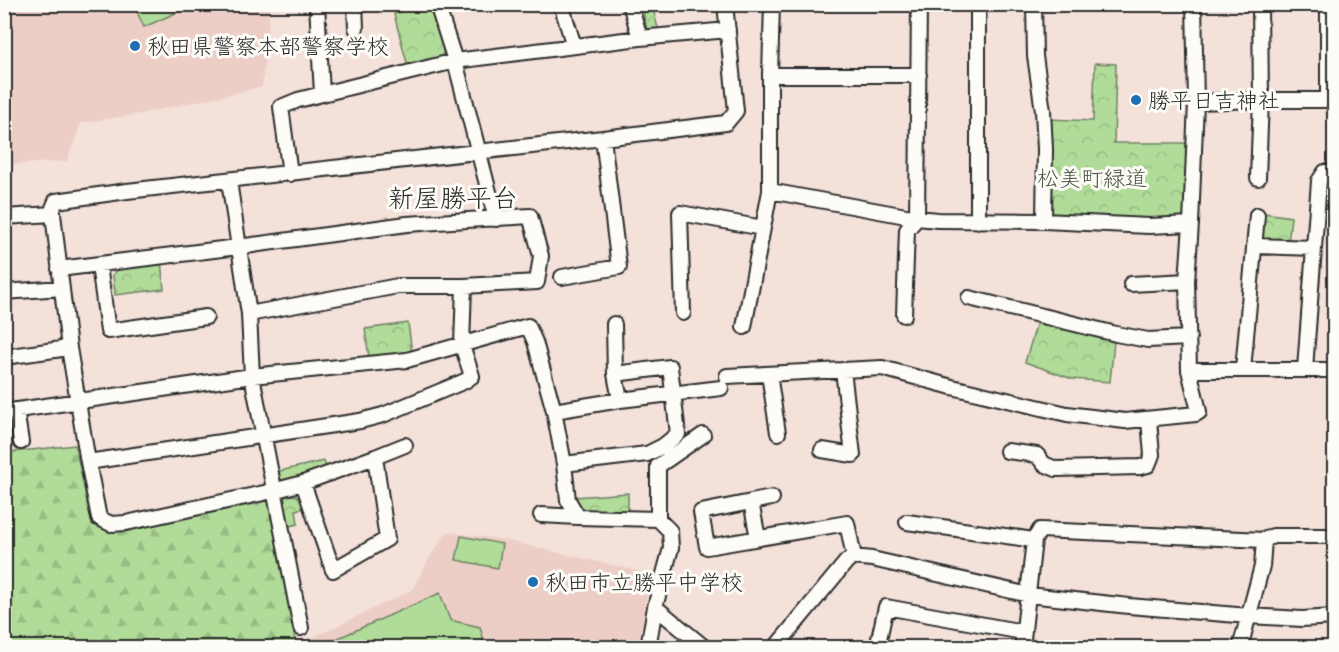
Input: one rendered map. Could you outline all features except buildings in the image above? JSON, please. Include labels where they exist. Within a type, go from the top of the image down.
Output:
[{"type":"street","points":[[317,4],[322,94]]},
{"type":"street","points":[[355,4],[356,28]]},
{"type":"street","points":[[437,4],[455,61],[495,219]]},
{"type":"street","points":[[561,4],[574,46]]},
{"type":"street","points":[[630,4],[640,38]]},
{"type":"street","points":[[405,445],[303,483],[273,491],[126,523],[111,524],[99,518],[69,348],[53,214],[56,201],[126,191],[726,123],[736,111],[725,4]]},
{"type":"street","points":[[744,327],[770,191],[772,4]]},
{"type":"street","points":[[904,315],[907,230],[917,218],[919,4]]},
{"type":"street","points":[[978,4],[978,221]]},
{"type":"street","points":[[1034,4],[1035,56],[1043,111],[1045,149],[1044,221]]},
{"type":"street","points":[[554,411],[674,393],[769,374],[882,368],[1067,414],[1125,421],[1196,414],[1199,412],[1189,370],[1187,281],[1196,102],[1194,4]]},
{"type":"street","points":[[1258,178],[1261,100],[1260,4]]},
{"type":"street","points":[[1196,102],[1331,100],[1328,4]]},
{"type":"street","points":[[291,174],[281,107],[298,100],[455,61],[640,38],[728,30]]},
{"type":"street","points":[[770,75],[918,75]]},
{"type":"street","points":[[562,277],[619,267],[603,138]]},
{"type":"street","points":[[1305,369],[1318,181],[1325,172],[1335,172]]},
{"type":"street","points":[[229,181],[249,314],[252,376],[301,628]]},
{"type":"street","points":[[770,191],[917,218],[1149,226],[1191,224]]},
{"type":"street","points":[[682,313],[680,213],[763,228]]},
{"type":"street","points":[[4,217],[53,214]]},
{"type":"street","points":[[1243,370],[1257,215]]},
{"type":"street","points":[[59,268],[99,265],[407,224],[530,216],[541,256],[537,282],[464,286],[398,286],[249,314]]},
{"type":"street","points":[[1254,246],[1314,248]]},
{"type":"street","points":[[99,265],[108,331],[206,317]]},
{"type":"street","points":[[1131,284],[1187,281]]},
{"type":"street","points":[[88,462],[360,421],[383,415],[465,381],[472,376],[462,345],[464,286]]},
{"type":"street","points":[[4,292],[62,288]]},
{"type":"street","points":[[969,298],[1148,340],[1189,339]]},
{"type":"street","points":[[615,324],[615,374],[620,400]]},
{"type":"street","points":[[21,442],[10,411],[252,376],[407,360],[528,326],[535,342],[554,411],[568,500],[578,517]]},
{"type":"street","points":[[4,357],[69,348]]},
{"type":"street","points":[[564,464],[647,454],[663,446],[678,434],[670,367],[615,374]]},
{"type":"street","points":[[822,450],[854,455],[843,370]]},
{"type":"street","points":[[1189,370],[1335,370]]},
{"type":"street","points":[[769,374],[778,433]]},
{"type":"street","points":[[1007,451],[1037,455],[1044,464],[1056,469],[1140,467],[1148,465],[1152,455],[1149,420]]},
{"type":"street","points":[[658,519],[658,466],[703,435]]},
{"type":"street","points":[[303,483],[333,570],[387,539],[375,457]]},
{"type":"street","points":[[772,498],[701,512],[707,546],[847,523],[854,557]]},
{"type":"street","points":[[752,502],[758,538]]},
{"type":"street","points":[[541,515],[658,519],[670,531],[671,548],[655,607],[648,648]]},
{"type":"street","points":[[908,522],[1034,540]]},
{"type":"street","points":[[1022,648],[1034,540],[1040,530],[1264,540],[1273,536],[1332,536],[1335,534]]},
{"type":"street","points":[[1240,648],[1262,566],[1264,540]]},
{"type":"street","points":[[775,648],[847,561],[854,557],[872,559],[1029,595],[1249,616],[1302,619],[1335,617]]},
{"type":"street","points":[[655,607],[705,648]]},
{"type":"street","points":[[878,648],[886,608],[1023,632]]},
{"type":"shaded area","name":"秋田県警察本部警察学校","points":[[4,5],[270,5],[262,87],[140,114],[81,123],[67,161],[5,165]]},
{"type":"shaded area","name":"秋田市立勝平中学校","points":[[447,532],[499,539],[651,574],[638,647],[300,648],[302,643],[412,590]]},
{"type":"green space","points":[[134,5],[194,5],[144,27]]},
{"type":"green space","points":[[430,5],[444,50],[441,58],[408,67],[394,14]]},
{"type":"green space","points":[[653,9],[659,32],[648,35],[643,11]]},
{"type":"green space","name":"松美町緑道","points":[[1095,63],[1116,64],[1114,143],[1192,143],[1188,221],[1050,217],[1049,119],[1093,121]]},
{"type":"green space","points":[[1264,213],[1291,217],[1288,244],[1267,242],[1261,235]]},
{"type":"green space","points":[[161,261],[164,289],[115,295],[113,275],[120,266]]},
{"type":"green space","points":[[408,323],[412,353],[369,358],[365,329]]},
{"type":"green space","points":[[1037,323],[1114,341],[1110,382],[1072,379],[1025,362]]},
{"type":"green space","points":[[75,445],[92,525],[114,531],[269,500],[296,644],[294,647],[5,647],[4,453]]},
{"type":"green space","points":[[324,461],[327,470],[286,484],[276,481],[275,472]]},
{"type":"green space","points":[[628,493],[628,514],[589,514],[578,505],[575,497]]},
{"type":"green space","points":[[293,495],[303,498],[306,507],[296,510],[298,524],[289,526],[283,499]]},
{"type":"green space","points":[[461,536],[502,544],[498,568],[456,560]]},
{"type":"green space","points":[[440,593],[450,620],[480,627],[483,637],[481,647],[318,647]]},
{"type":"place","name":"秋田県警察本部警察学校","points":[[135,46]]},
{"type":"place","name":"勝平日吉神社","points":[[1136,100]]},
{"type":"place","name":"秋田市立勝平中学校","points":[[533,582]]},
{"type":"district","name":"新屋勝平台","points":[[453,198]]}]
